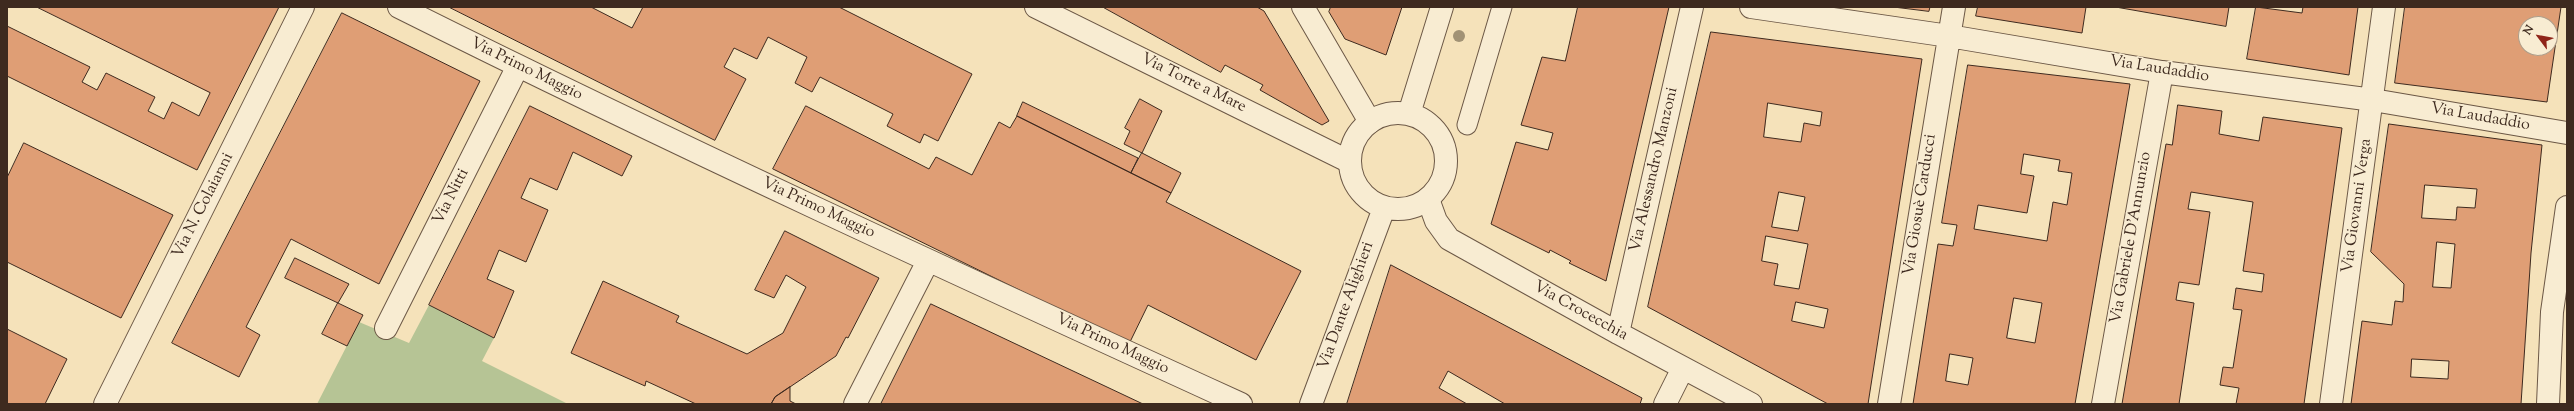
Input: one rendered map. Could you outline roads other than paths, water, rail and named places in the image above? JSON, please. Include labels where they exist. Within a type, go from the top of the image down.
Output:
[{"type":"street","name":"Via N. Colaianni","points":[[105,404],[303,7]]},
{"type":"street","name":"Via Primo Maggio","points":[[399,7],[518,66],[928,261],[1241,404]]},
{"type":"street","name":"Via Torre a Mare","points":[[1036,7],[1350,162]]},
{"type":"street","points":[[1303,7],[1370,122]]},
{"type":"street","points":[[1409,114],[1442,7]]},
{"type":"street","name":"Via Alessandro Manzoni","points":[[1618,333],[1692,7]]},
{"type":"street","name":"Via Laudaddio","points":[[1751,7],[1949,36],[2162,72],[2373,100],[2567,133]]},
{"type":"street","name":"Via Giosuè Carducci","points":[[1889,404],[1954,7]]},
{"type":"street","name":"Via Giovanni Verga","points":[[2330,404],[2373,100],[2384,7]]},
{"type":"street","name":"Via Nitti","points":[[386,328],[518,66]]},
{"type":"street","name":"Via Gabriele D'Annunzio","points":[[2103,404],[2162,72]]},
{"type":"street","points":[[1401,113],[1409,114],[1417,116],[1431,125],[1442,139],[1447,154],[1446,171],[1439,187],[1428,199],[1413,208],[1398,210],[1384,208],[1370,201],[1360,190],[1352,177],[1350,162],[1352,147],[1359,133],[1370,122],[1384,115],[1401,113]]},
{"type":"street","name":"Via Crocecchia","points":[[1428,199],[1436,221],[1449,239],[1618,333],[1751,404]]},
{"type":"street","points":[[2548,404],[2552,312],[2567,207]]},
{"type":"street","name":"Via Dante Alighieri","points":[[1311,404],[1384,208]]},
{"type":"street","points":[[855,404],[928,261]]},
{"type":"street","points":[[1665,404],[1683,368]]},
{"type":"lane","points":[[1467,125],[1502,7]]}]
